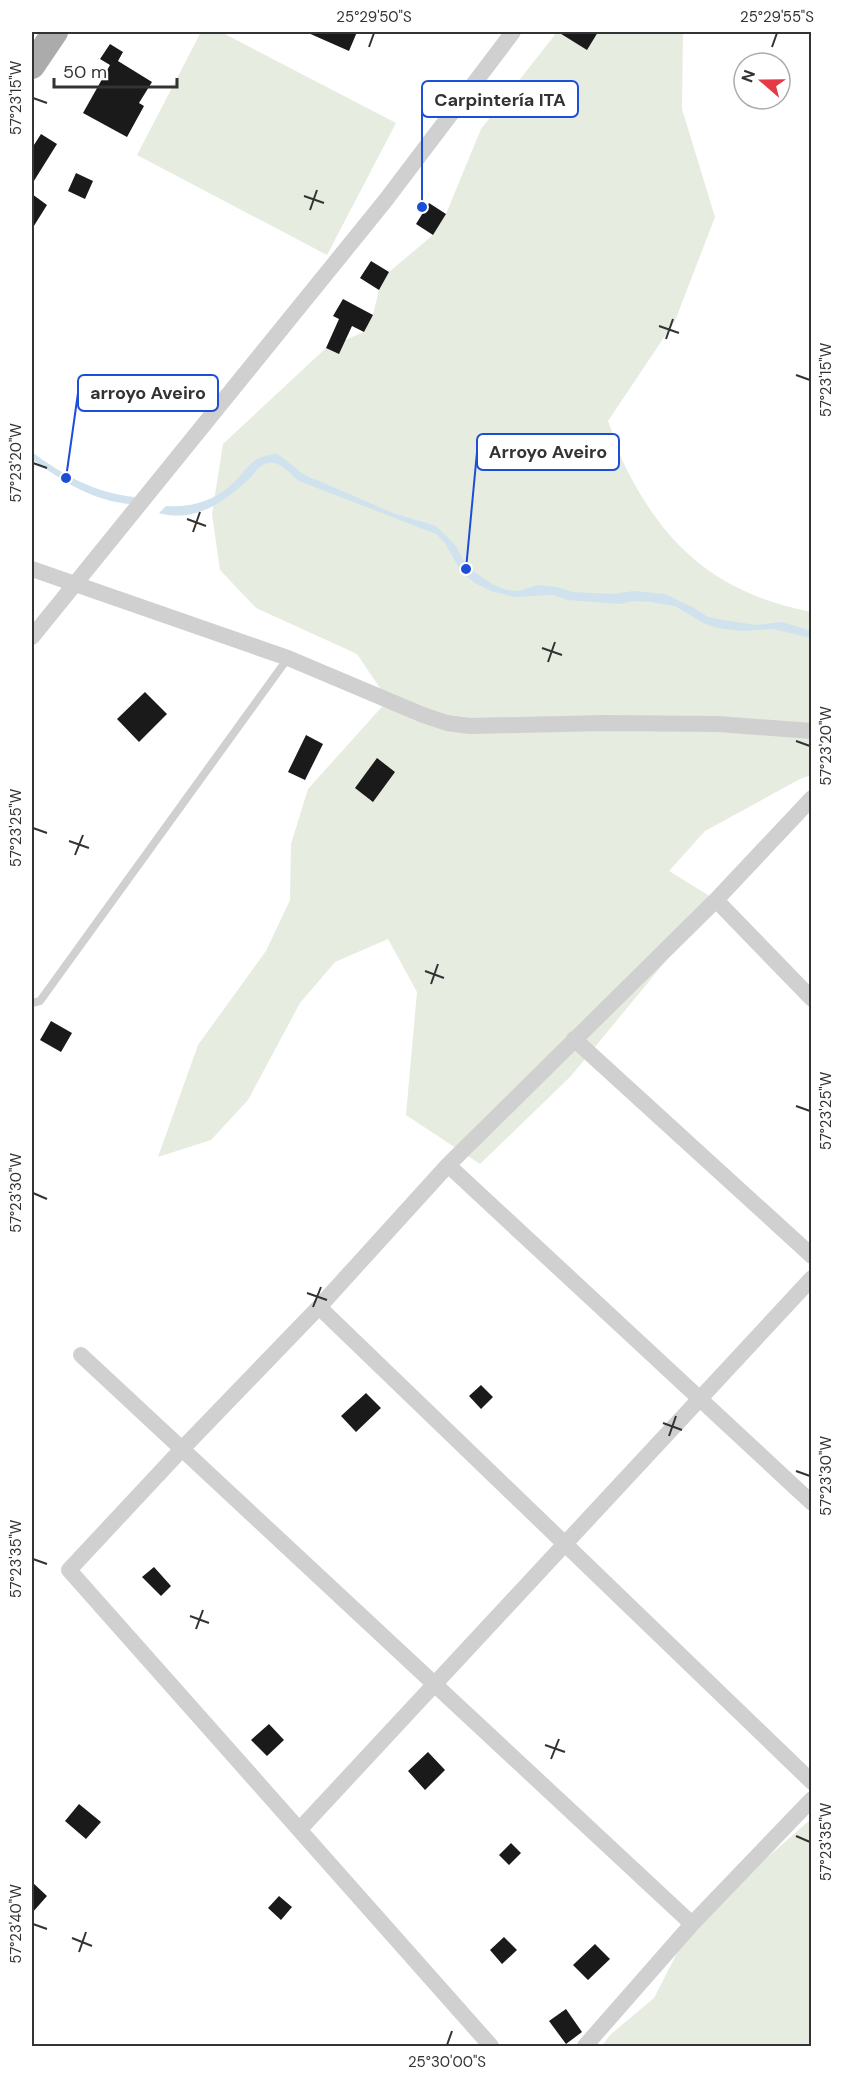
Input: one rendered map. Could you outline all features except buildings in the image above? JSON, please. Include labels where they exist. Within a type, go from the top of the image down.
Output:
[{"type":"main road","points":[[32,66],[55,32]]},
{"type":"street","points":[[32,637],[385,201],[513,32]]},
{"type":"street","points":[[32,569],[288,658],[423,716],[447,723],[470,726],[605,723],[718,724],[812,731]]},
{"type":"street","points":[[492,2046],[69,1570],[319,1307],[448,1165],[716,900],[812,798]]},
{"type":"street","points":[[716,900],[811,996]]},
{"type":"street","points":[[574,1039],[812,1256]]},
{"type":"street","points":[[448,1165],[812,1503]]},
{"type":"street","points":[[300,1829],[812,1278]]},
{"type":"street","points":[[319,1307],[812,1782]]},
{"type":"street","points":[[81,1354],[692,1924]]},
{"type":"street","points":[[585,2046],[692,1924],[812,1799]]},
{"type":"lane","points":[[32,1003],[40,1001],[288,658]]},
{"type":"shaded area","points":[[201,32],[221,32],[396,123],[327,255],[137,155]]},
{"type":"shaded area","points":[[557,32],[683,32],[682,109],[715,217],[675,321],[608,421],[623,462],[642,497],[679,545],[700,564],[724,580],[779,604],[811,612],[811,775],[705,831],[669,871],[716,900],[571,1076],[480,1164],[406,1115],[417,992],[388,939],[335,962],[300,1003],[248,1100],[211,1140],[158,1157],[198,1045],[266,951],[290,900],[291,844],[308,789],[388,700],[357,654],[256,608],[220,570],[212,514],[223,444],[326,348],[364,332],[373,315],[379,290],[389,272],[433,235],[446,214],[481,129]]},
{"type":"shaded area","points":[[811,1819],[811,2046],[602,2046],[610,2035],[654,1998],[692,1924]]},
{"type":"water","points":[[32,452],[80,482],[107,492],[135,497],[131,504],[104,499],[78,489],[32,459]]},
{"type":"water","points":[[277,454],[311,478],[393,513],[436,526],[456,546],[467,567],[492,584],[506,590],[519,591],[538,585],[573,592],[612,594],[634,591],[665,594],[708,617],[756,625],[782,622],[811,631],[811,638],[773,629],[741,631],[718,628],[705,624],[675,606],[650,602],[634,601],[620,604],[568,600],[552,595],[514,597],[491,591],[462,573],[445,543],[436,534],[299,481],[281,466],[273,463],[263,465],[230,495],[209,508],[185,515],[159,513],[166,506],[184,506],[218,495],[251,463],[261,457]]},
{"type":"place","name":"Carpintería ITA","points":[[422,207]]},
{"type":"place","name":"arroyo Aveiro","points":[[66,478]]},
{"type":"place","name":"Arroyo Aveiro","points":[[466,569]]}]
